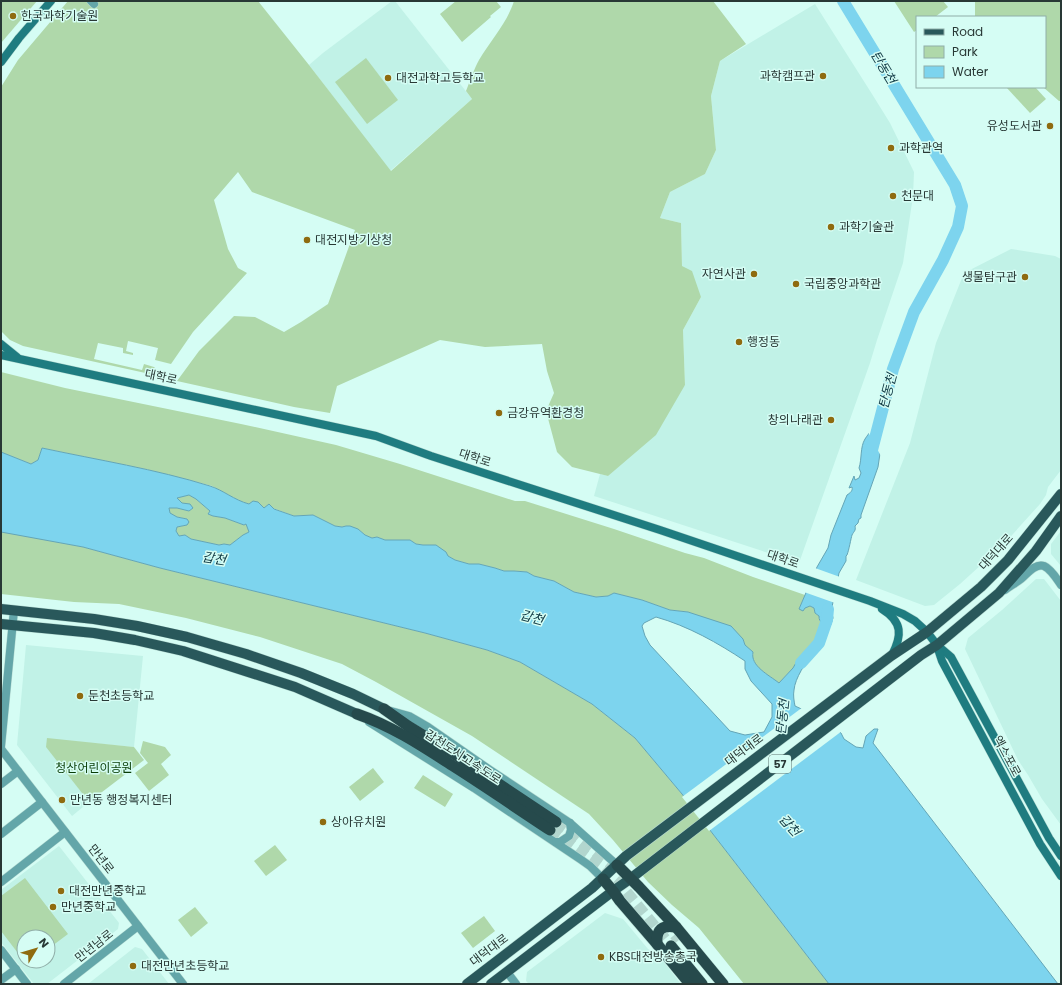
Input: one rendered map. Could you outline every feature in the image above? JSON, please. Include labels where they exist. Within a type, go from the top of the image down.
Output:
[{"type":"highway","name":"갑천도시고속도로","points":[[357,714],[375,720],[415,741],[553,826],[474,766],[408,726],[384,709]]},
{"type":"highway","points":[[617,865],[635,875],[723,984]]},
{"type":"highway","points":[[603,879],[690,984]]},
{"type":"highway","points":[[657,944],[658,934],[662,928],[669,926],[676,927]]},
{"type":"highway","points":[[702,984],[675,943],[714,984]]},
{"type":"main road","points":[[1,62],[19,38],[51,1]]},
{"type":"main road","points":[[1,344],[19,358]]},
{"type":"main road","name":"대학로","points":[[1,355],[376,436],[431,456],[660,530],[870,601],[903,614],[915,621],[927,632]]},
{"type":"main road","name":"대덕대로","points":[[467,984],[592,888],[626,856],[891,656],[927,632],[981,587],[1008,560],[1061,494]]},
{"type":"main road","name":"57","points":[[491,984],[921,655],[937,645],[999,593],[1036,550],[1061,516]]},
{"type":"main road","points":[[870,601],[887,612],[895,620],[899,628],[897,645],[891,656]]},
{"type":"main road","points":[[1,609],[101,620],[187,637],[246,654],[301,673],[353,694],[384,709]]},
{"type":"main road","points":[[1,624],[94,633],[135,640],[183,651],[295,687],[357,714]]},
{"type":"main road","name":"엑스포로","points":[[927,632],[937,645],[951,657],[1049,838],[1061,856]]},
{"type":"main road","name":"엑스포로","points":[[937,645],[942,661],[1040,844],[1061,876]]},
{"type":"street","points":[[999,593],[1021,580],[1029,571],[1043,566],[1049,569],[1061,585]]},
{"type":"street","name":"만년로","points":[[14,610],[1,747],[183,984]]},
{"type":"street","points":[[384,709],[409,716],[428,727],[570,823],[617,865]]},
{"type":"street","points":[[357,714],[494,800],[590,866],[603,879]]},
{"type":"street","points":[[1,784],[18,771]]},
{"type":"street","points":[[1,834],[42,802]]},
{"type":"street","points":[[556,842],[560,842],[569,836],[571,830],[570,823]]},
{"type":"street","points":[[1,882],[65,832]]},
{"type":"street","name":"만년남로","points":[[64,984],[138,926]]},
{"type":"street","points":[[1,950],[28,984]]},
{"type":"street","points":[[1,980],[16,969]]},
{"type":"street","points":[[507,972],[516,984]]},
{"type":"shaded area","name":"대전과학고등학교","points":[[392,1],[395,1],[472,99],[390,171],[309,65]]},
{"type":"shaded area","name":"국립중앙과학관","points":[[815,4],[890,123],[914,172],[913,196],[903,263],[870,363],[799,563],[594,496],[600,474],[608,476],[685,385],[683,330],[701,297],[682,266],[681,223],[660,218],[670,192],[705,174],[716,150],[711,96],[720,61]]},
{"type":"shaded area","points":[[1011,249],[1055,256],[1061,259],[1061,470],[1048,487],[1046,495],[1040,504],[1003,545],[960,584],[934,605],[925,606],[856,580],[910,443],[936,343],[964,273]]},
{"type":"shaded area","points":[[1061,531],[1061,566],[1051,554],[1051,544]]},
{"type":"shaded area","points":[[1036,579],[1044,579],[1061,601],[1061,825],[1042,799],[1018,760],[965,649],[968,638]]},
{"type":"shaded area","name":"둔천초등학교","points":[[26,645],[143,656],[134,747],[47,739],[47,747],[89,802],[72,816],[17,745]]},
{"type":"shaded area","name":"만년중학교","points":[[59,846],[119,923],[118,929],[47,984],[34,984],[22,969],[56,969],[56,929],[16,929],[16,961],[1,942],[1,890]]},
{"type":"shaded area","points":[[605,913],[623,919],[648,949],[659,956],[681,984],[529,984],[526,981],[527,972]]},
{"type":"shaded area","name":"대전만년초등학교","points":[[135,947],[142,949],[169,984],[88,984]]},
{"type":"green space","name":"한국과학기술원","points":[[1,1],[37,1],[1,43]]},
{"type":"green space","points":[[68,1],[258,1],[391,171],[472,99],[466,91],[474,71],[479,60],[507,17],[514,1],[713,1],[746,44],[720,61],[711,96],[716,150],[705,174],[670,192],[660,218],[681,223],[682,266],[692,271],[701,297],[683,330],[685,385],[656,435],[608,476],[572,467],[557,452],[546,411],[554,393],[547,371],[542,344],[485,347],[440,340],[337,386],[330,413],[294,407],[177,381],[199,351],[234,316],[255,317],[284,332],[328,304],[355,230],[252,192],[238,172],[214,200],[228,249],[238,268],[247,273],[193,332],[171,364],[155,360],[158,348],[128,341],[126,351],[133,353],[133,355],[123,353],[123,348],[98,343],[94,359],[142,370],[144,364],[155,367],[153,371],[160,374],[159,376],[23,346],[10,340],[1,331],[1,87],[18,60]]},
{"type":"green space","points":[[456,1],[496,1],[501,7],[462,42],[440,14]]},
{"type":"green space","points":[[894,1],[943,1],[948,7],[936,16],[916,16],[916,31],[914,32]]},
{"type":"green space","points":[[975,1],[1061,1],[1061,101],[1059,101],[1044,88],[1046,88],[1046,16],[975,16]]},
{"type":"green space","points":[[366,58],[398,100],[367,124],[335,82]]},
{"type":"green space","points":[[1007,88],[1036,88],[1046,99],[1030,113]]},
{"type":"green space","points":[[1,372],[65,388],[336,445],[515,501],[525,501],[704,558],[805,595],[799,609],[810,606],[814,608],[815,613],[819,616],[819,620],[823,624],[819,636],[810,650],[797,661],[793,668],[779,683],[757,666],[754,662],[753,652],[745,645],[743,639],[688,612],[670,610],[642,600],[614,593],[608,596],[596,597],[574,592],[554,581],[534,576],[527,572],[504,571],[479,564],[469,564],[455,560],[436,545],[416,544],[410,540],[385,540],[377,537],[372,538],[365,535],[358,529],[346,526],[335,526],[313,515],[294,516],[267,506],[264,508],[258,502],[249,504],[241,502],[212,486],[149,470],[42,448],[38,460],[31,464],[1,452]]},
{"type":"green space","points":[[189,495],[210,511],[208,514],[244,525],[246,524],[249,532],[230,545],[219,545],[191,539],[185,535],[179,536],[176,531],[177,527],[187,525],[187,519],[170,514],[169,508],[189,511],[193,508],[182,503],[176,498]]},
{"type":"green space","points":[[1,531],[83,547],[160,568],[425,633],[487,650],[520,662],[592,704],[635,738],[682,794],[829,984],[744,984],[699,928],[648,882],[589,814],[472,736],[342,664],[260,637],[186,618],[119,604],[74,602],[1,594]]},
{"type":"green space","name":"청산어린이공원","points":[[47,738],[134,747],[144,760],[89,802],[46,747]]},
{"type":"green space","points":[[143,741],[165,747],[171,755],[161,764],[169,775],[149,791],[135,773],[148,763],[140,753]]},
{"type":"green space","points":[[373,768],[384,782],[360,801],[349,787]]},
{"type":"green space","points":[[423,775],[453,794],[445,807],[414,788]]},
{"type":"green space","points":[[275,845],[287,860],[266,876],[254,861]]},
{"type":"green space","points":[[25,878],[68,934],[56,943],[56,929],[16,929],[16,951],[1,931],[1,896]]},
{"type":"green space","points":[[195,907],[208,923],[191,937],[178,920]]},
{"type":"green space","points":[[484,916],[495,931],[473,948],[461,933]]},
{"type":"water","points":[[871,431],[882,440],[878,467],[861,518],[855,526],[846,556],[846,561],[839,573],[832,607],[833,618],[830,627],[821,622],[819,616],[815,613],[814,608],[810,606],[805,608],[803,611],[799,609],[817,567],[828,548],[831,535],[847,495],[852,490],[852,487],[849,488],[854,476],[855,480],[859,478],[861,473],[859,468],[862,446]]},
{"type":"water","name":"갑천","points":[[42,448],[147,470],[210,486],[249,504],[253,501],[258,502],[264,508],[269,504],[274,509],[294,516],[313,515],[335,526],[350,526],[372,538],[377,537],[385,540],[410,540],[416,544],[436,545],[455,560],[469,564],[479,564],[504,571],[527,572],[534,576],[554,581],[574,592],[596,597],[608,596],[614,593],[642,600],[670,610],[688,612],[731,626],[743,639],[745,645],[753,652],[754,662],[757,666],[779,683],[793,668],[797,661],[810,650],[813,653],[796,680],[794,694],[795,706],[819,717],[841,733],[844,739],[856,747],[863,748],[866,736],[874,729],[878,729],[873,743],[1058,984],[829,984],[682,794],[635,738],[592,704],[520,662],[487,650],[425,633],[160,568],[83,547],[1,532],[1,452],[31,464],[38,460]],"holes":[[[189,495],[210,511],[208,514],[244,525],[246,524],[249,532],[230,545],[219,545],[191,539],[185,535],[179,536],[176,531],[177,527],[187,525],[189,522],[187,519],[177,517],[170,513],[169,508],[189,511],[193,508],[190,504],[182,503],[177,498]],[[656,617],[680,625],[745,661],[745,669],[751,681],[772,704],[772,717],[764,732],[745,735],[730,731],[650,645],[642,626],[644,623]]]},
{"type":"pier","points":[[871,429],[884,439],[882,458],[868,432]]},
{"type":"pier","points":[[815,568],[840,577],[835,603],[804,592]]},
{"type":"pier","points":[[803,707],[820,716],[842,731],[709,831],[682,797]]},
{"type":"waterway","name":"탄동천","points":[[843,1],[955,185],[962,206],[958,227],[943,260],[914,312],[893,369],[872,450]]},
{"type":"waterway","name":"탄동천","points":[[801,663],[819,643],[827,620],[828,609]]},
{"type":"tunnel","points":[[556,822],[575,835],[613,866]]},
{"type":"tunnel","points":[[550,830],[601,867],[620,884],[671,946]]},
{"type":"tunnel","points":[[664,922],[679,940]]},
{"type":"place","name":"한국과학기술원","points":[[13,16]]},
{"type":"place","name":"과학캠프관","points":[[823,76]]},
{"type":"place","name":"대전과학고등학교","points":[[388,78]]},
{"type":"place","name":"유성도서관","points":[[1050,126]]},
{"type":"place","name":"과학관역","points":[[891,148]]},
{"type":"place","name":"천문대","points":[[893,196]]},
{"type":"place","name":"과학기술관","points":[[831,227]]},
{"type":"place","name":"대전지방기상청","points":[[307,240]]},
{"type":"place","name":"자연사관","points":[[754,274]]},
{"type":"place","name":"생물탐구관","points":[[1025,277]]},
{"type":"place","name":"국립중앙과학관","points":[[796,284]]},
{"type":"place","name":"행정동","points":[[739,342]]},
{"type":"place","name":"금강유역환경청","points":[[499,413]]},
{"type":"place","name":"창의나래관","points":[[831,420]]},
{"type":"place","name":"둔천초등학교","points":[[80,696]]},
{"type":"place","name":"만년동 행정복지센터","points":[[62,800]]},
{"type":"place","name":"상아유치원","points":[[323,822]]},
{"type":"place","name":"대전만년중학교","points":[[61,891]]},
{"type":"place","name":"만년중학교","points":[[53,907]]},
{"type":"place","name":"KBS대전방송총국","points":[[601,957]]},
{"type":"place","name":"대전만년초등학교","points":[[133,966]]}]
